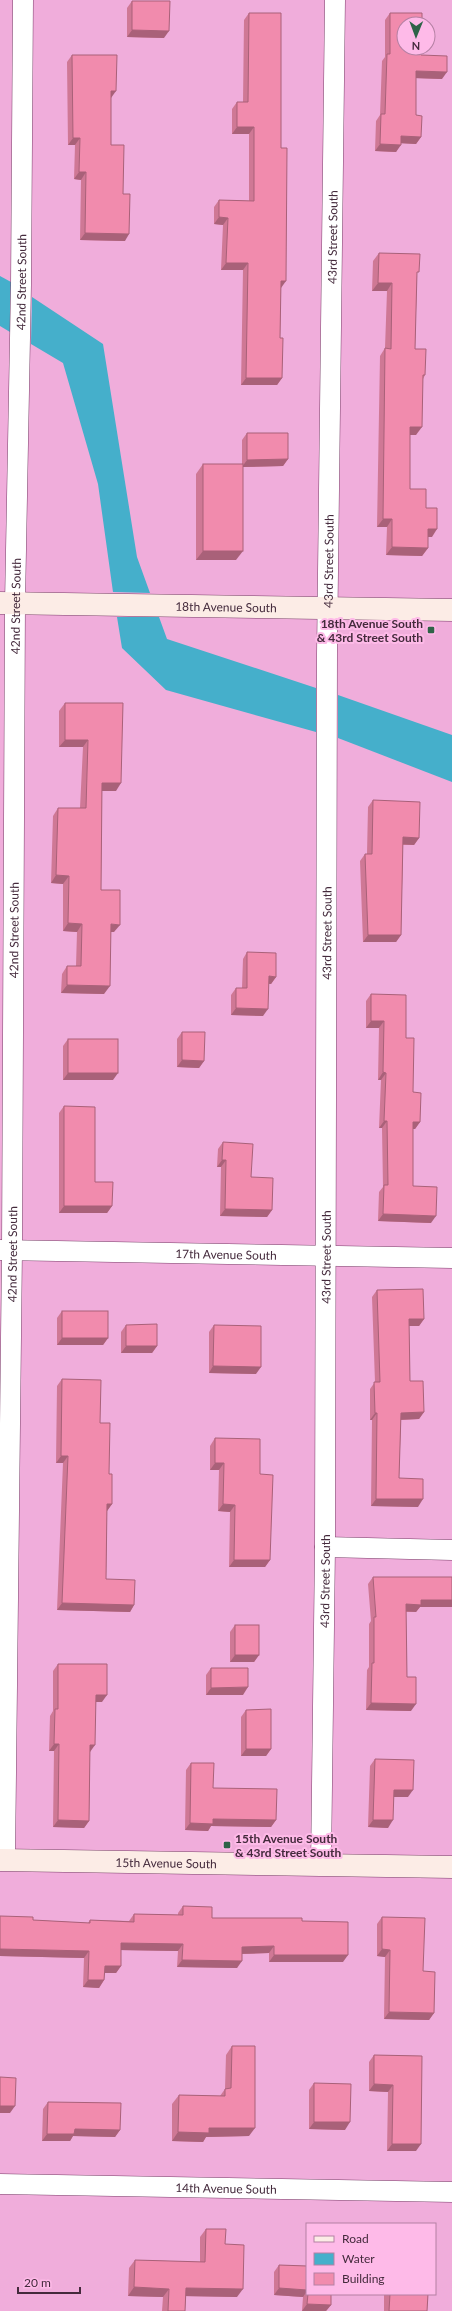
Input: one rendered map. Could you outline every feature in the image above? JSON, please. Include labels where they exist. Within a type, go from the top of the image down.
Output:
[{"type":"street","name":"42nd Street South","points":[[3,1860],[8,603],[21,285],[23,0]]},
{"type":"street","name":"43rd Street South","points":[[321,1865],[325,1547],[328,609],[334,0]]},
{"type":"street","name":"18th Avenue South","points":[[8,603],[452,610]]},
{"type":"street","name":"17th Avenue South","points":[[6,1250],[452,1258]]},
{"type":"street","points":[[325,1547],[452,1550]]},
{"type":"street","name":"15th Avenue South","points":[[3,1860],[452,1867]]},
{"type":"street","name":"14th Avenue South","points":[[0,2184],[452,2192]]},
{"type":"water","points":[[0,276],[11,282],[10,332],[0,326]]},
{"type":"water","points":[[32,297],[103,344],[137,557],[150,593],[113,592],[98,484],[63,363],[31,344]]},
{"type":"water","points":[[117,617],[159,617],[167,639],[316,688],[316,732],[166,690],[122,648]]},
{"type":"water","points":[[338,695],[452,735],[452,782],[338,738]]},
{"type":"building","points":[[132,1],[170,1],[169,31],[132,30]]},
{"type":"building","points":[[249,13],[281,13],[281,148],[287,148],[286,281],[281,281],[280,338],[283,338],[282,378],[246,378],[248,263],[226,263],[228,218],[219,217],[219,200],[254,201],[254,127],[237,127],[237,102],[248,102]]},
{"type":"building","points":[[390,13],[422,13],[422,16],[396,16],[396,56],[447,56],[447,72],[416,71],[416,115],[422,116],[421,137],[401,136],[401,145],[380,144],[381,114],[385,114],[387,54],[390,54]]},
{"type":"building","points":[[72,55],[117,55],[116,91],[111,91],[111,145],[124,145],[123,194],[130,194],[129,234],[85,233],[86,172],[79,172],[80,138],[73,138]]},
{"type":"building","points":[[379,253],[420,254],[419,272],[417,272],[415,349],[426,349],[425,375],[423,375],[422,427],[410,427],[410,489],[426,489],[426,508],[437,508],[437,529],[428,529],[428,548],[392,547],[392,519],[383,519],[385,348],[391,349],[392,283],[378,283]]},
{"type":"building","points":[[247,433],[288,433],[288,459],[247,460]]},
{"type":"building","points":[[203,464],[243,464],[243,551],[203,551]]},
{"type":"building","points":[[65,703],[123,703],[121,783],[102,783],[101,890],[120,890],[120,925],[111,924],[110,986],[67,985],[67,966],[81,966],[82,924],[68,923],[69,876],[56,875],[58,808],[86,808],[88,740],[65,740]]},
{"type":"building","points":[[373,800],[420,802],[419,838],[403,837],[401,935],[368,935],[365,854],[372,854]]},
{"type":"building","points":[[247,952],[276,953],[276,977],[269,976],[268,1009],[236,1008],[236,988],[247,988]]},
{"type":"building","points":[[371,994],[406,995],[406,1038],[414,1038],[413,1092],[421,1093],[420,1122],[413,1122],[413,1186],[437,1187],[436,1216],[383,1214],[384,1185],[388,1185],[387,1121],[384,1121],[386,1073],[383,1072],[384,1021],[371,1021]]},
{"type":"building","points":[[182,1032],[205,1032],[204,1061],[182,1060]]},
{"type":"building","points":[[68,1039],[118,1039],[118,1073],[68,1073]]},
{"type":"building","points":[[64,1106],[95,1107],[95,1182],[113,1182],[112,1206],[64,1206]]},
{"type":"building","points":[[223,1142],[253,1144],[251,1177],[273,1178],[272,1210],[225,1209],[226,1160],[222,1160]]},
{"type":"building","points":[[423,1289],[424,1319],[409,1319],[410,1381],[423,1381],[424,1412],[401,1413],[399,1478],[423,1479],[423,1499],[376,1499],[377,1413],[375,1413],[374,1382],[380,1382],[377,1290]]},
{"type":"building","points":[[62,1311],[108,1311],[108,1338],[62,1338]]},
{"type":"building","points":[[157,1324],[157,1346],[126,1346],[126,1325]]},
{"type":"building","points":[[214,1325],[261,1326],[261,1367],[213,1366]]},
{"type":"building","points":[[62,1379],[101,1380],[100,1423],[110,1423],[109,1474],[112,1474],[112,1504],[107,1504],[106,1579],[135,1580],[134,1605],[62,1603],[68,1456],[61,1456]]},
{"type":"building","points":[[215,1438],[260,1439],[260,1474],[273,1475],[270,1560],[234,1560],[235,1505],[223,1504],[224,1463],[215,1463]]},
{"type":"building","points":[[373,1577],[452,1577],[452,1600],[421,1600],[421,1605],[406,1604],[407,1677],[416,1677],[416,1704],[371,1703],[372,1663],[374,1663],[374,1617],[376,1617]]},
{"type":"building","points":[[235,1625],[259,1625],[259,1655],[235,1655]]},
{"type":"building","points":[[58,1664],[107,1664],[107,1695],[96,1695],[95,1745],[90,1745],[89,1821],[58,1820],[59,1744],[54,1744],[55,1709],[58,1709]]},
{"type":"building","points":[[211,1668],[248,1668],[248,1687],[211,1688]]},
{"type":"building","points":[[271,1709],[271,1749],[246,1749],[246,1710]]},
{"type":"building","points":[[375,1759],[414,1760],[413,1790],[394,1790],[393,1820],[373,1820]]},
{"type":"building","points":[[191,1763],[214,1763],[213,1788],[277,1789],[276,1820],[213,1819],[213,1824],[190,1823]]},
{"type":"building","points":[[183,1906],[212,1907],[212,1918],[302,1918],[302,1921],[348,1922],[348,1955],[274,1955],[274,1946],[242,1947],[242,1961],[182,1960],[183,1944],[121,1943],[121,1966],[105,1966],[104,1980],[88,1980],[89,1951],[0,1949],[0,1916],[33,1917],[33,1920],[90,1923],[90,1920],[134,1922],[134,1914],[183,1915]]},
{"type":"building","points":[[382,1917],[425,1918],[423,1971],[435,1972],[434,2013],[389,2012],[390,1950],[382,1949]]},
{"type":"building","points":[[232,2046],[255,2046],[255,2128],[209,2128],[209,2133],[178,2132],[179,2095],[225,2096],[225,2089],[231,2088]]},
{"type":"building","points":[[374,2055],[422,2056],[421,2144],[392,2144],[393,2085],[374,2084]]},
{"type":"building","points":[[0,2077],[16,2078],[15,2106],[0,2106]]},
{"type":"building","points":[[314,2083],[351,2084],[350,2122],[314,2122]]},
{"type":"building","points":[[48,2102],[121,2103],[120,2130],[75,2129],[74,2134],[47,2134]]},
{"type":"building","points":[[206,2229],[226,2229],[225,2244],[244,2245],[243,2289],[186,2288],[185,2311],[168,2311],[169,2289],[134,2287],[135,2260],[205,2262]]},
{"type":"building","points":[[279,2265],[306,2266],[306,2290],[279,2288]]},
{"type":"building","points":[[308,2295],[331,2295],[331,2305],[307,2304]]},
{"type":"building","points":[[390,2295],[428,2295],[427,2311],[389,2311]]},
{"type":"place","name":"18th Avenue South & 43rd Street South","points":[[431,630]]},
{"type":"place","name":"15th Avenue South & 43rd Street South","points":[[227,1845]]}]
